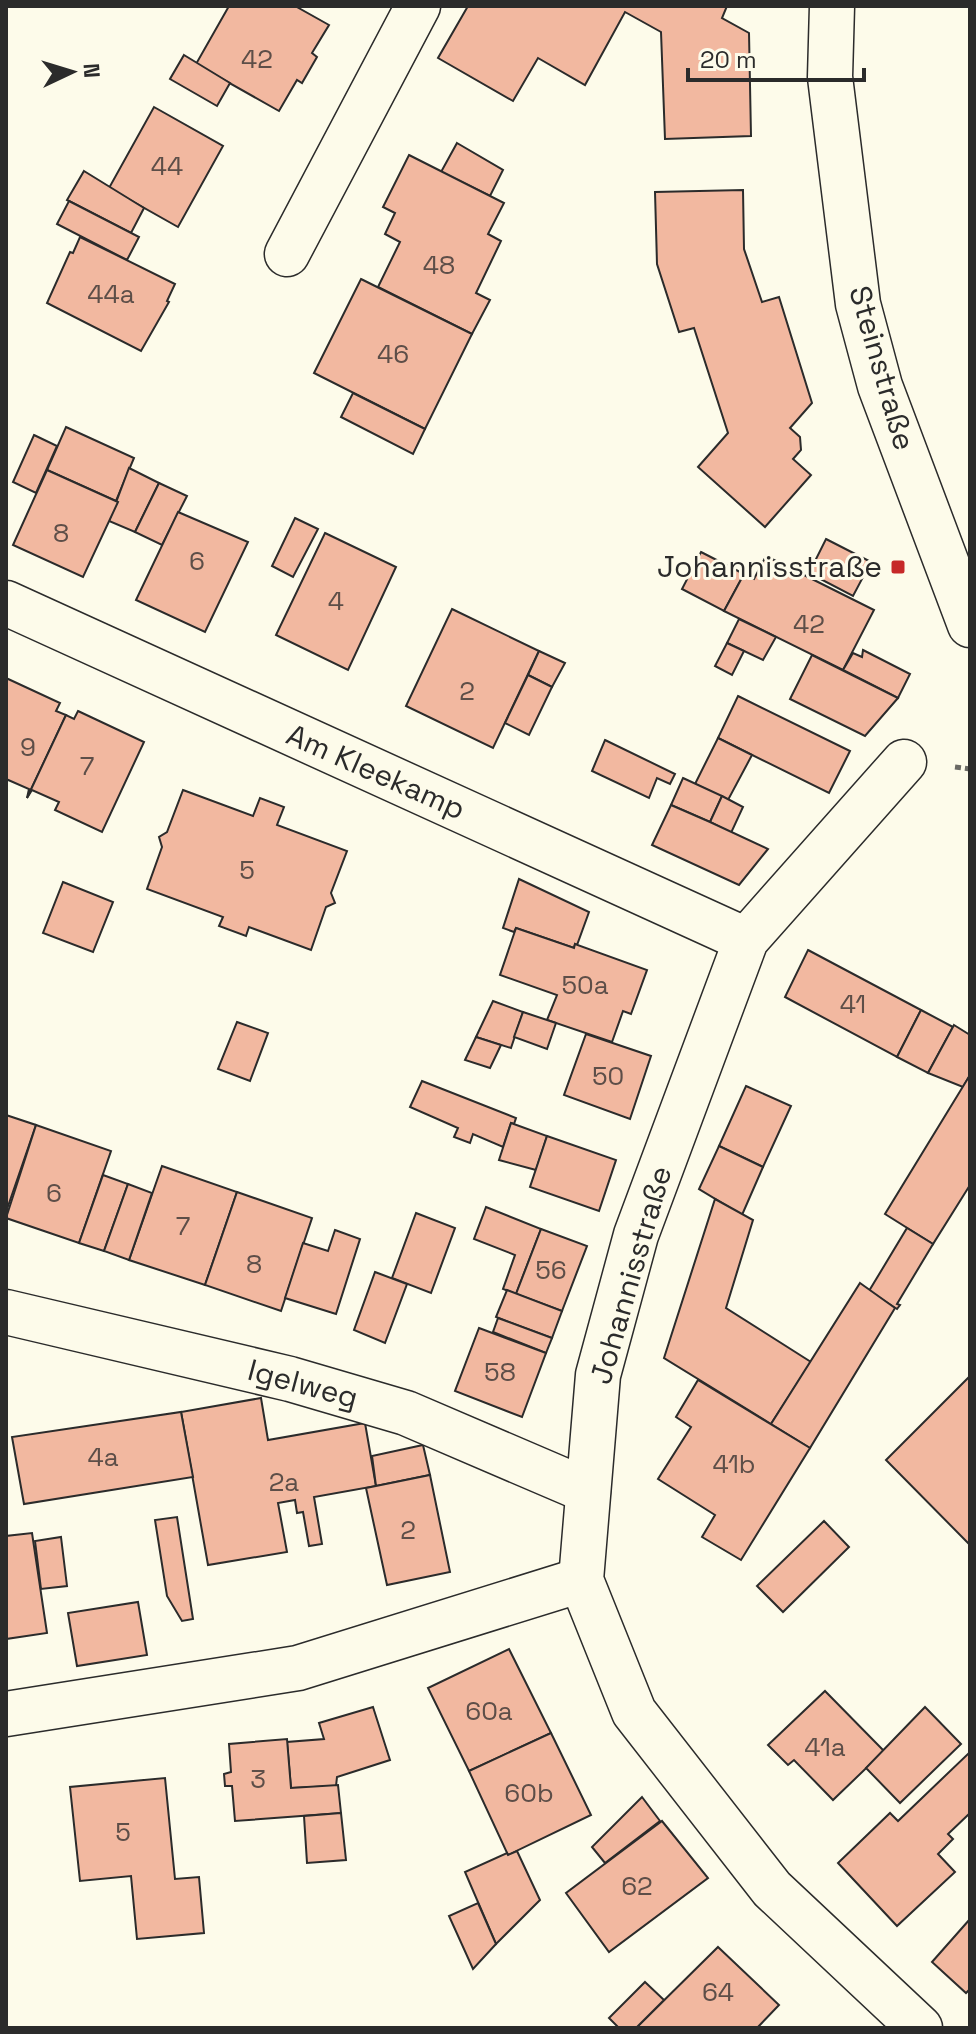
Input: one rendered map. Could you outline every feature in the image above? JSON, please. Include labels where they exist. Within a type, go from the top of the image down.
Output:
[{"type":"street","points":[[287,254],[418,6]]},
{"type":"street","name":"Steinstraße","points":[[832,6],[830,77],[858,304],[880,386],[970,625]]},
{"type":"street","name":"Am Kleekamp","points":[[6,603],[746,940]]},
{"type":"street","name":"Johannisstraße","points":[[904,762],[746,940],[636,1235],[598,1375],[581,1580],[634,1712],[772,1889],[920,2028]]},
{"type":"street","name":"Igelweg","points":[[6,1312],[290,1379],[406,1413],[588,1491]]},
{"type":"street","points":[[6,1714],[298,1668],[581,1580]]},
{"type":"building","points":[[229,6],[295,6],[329,25],[312,53],[317,57],[302,83],[297,80],[279,111],[196,64]]},
{"type":"building","points":[[468,6],[727,6],[722,18],[749,33],[751,136],[665,139],[661,32],[625,12],[585,85],[538,58],[513,101],[438,58]]},
{"type":"building","points":[[184,55],[230,83],[217,106],[170,79]]},
{"type":"building","points":[[154,107],[223,146],[178,227],[109,188]]},
{"type":"building","points":[[457,143],[503,170],[490,196],[441,172]]},
{"type":"building","points":[[409,155],[504,203],[488,234],[501,241],[476,293],[490,300],[472,334],[378,287],[400,242],[385,234],[395,213],[383,207]]},
{"type":"building","points":[[84,171],[144,208],[131,233],[67,200]]},
{"type":"building","points":[[743,190],[744,249],[762,302],[779,297],[812,403],[790,428],[800,437],[801,450],[793,459],[811,475],[765,527],[698,467],[728,433],[694,328],[679,332],[657,264],[655,192]]},
{"type":"building","points":[[69,201],[139,237],[127,260],[57,224]]},
{"type":"building","points":[[80,237],[175,284],[169,302],[141,351],[47,303]]},
{"type":"building","points":[[361,279],[472,334],[425,429],[314,373]]},
{"type":"building","points":[[353,393],[425,429],[413,454],[341,417]]},
{"type":"building","points":[[66,427],[134,458],[116,501],[47,470]]},
{"type":"building","points":[[34,435],[57,446],[36,493],[13,482]]},
{"type":"building","points":[[129,468],[159,483],[135,532],[109,521]]},
{"type":"building","points":[[47,470],[118,502],[83,577],[13,545]]},
{"type":"building","points":[[159,483],[187,496],[162,545],[135,532]]},
{"type":"building","points":[[178,512],[248,542],[205,632],[136,600]]},
{"type":"building","points":[[295,518],[318,529],[293,577],[272,566]]},
{"type":"building","points":[[325,533],[396,567],[348,670],[276,635]]},
{"type":"building","points":[[826,539],[871,562],[853,596],[809,573]]},
{"type":"building","points":[[701,552],[744,574],[724,611],[682,589]]},
{"type":"building","points":[[766,556],[874,610],[843,670],[724,611],[744,574],[754,579]]},
{"type":"building","points":[[452,609],[539,651],[493,748],[406,706]]},
{"type":"building","points":[[739,619],[776,637],[763,660],[727,643]]},
{"type":"building","points":[[727,643],[744,651],[732,675],[715,666]]},
{"type":"building","points":[[863,650],[910,674],[898,698],[843,670],[853,653],[862,657]]},
{"type":"building","points":[[539,651],[565,663],[552,687],[528,675]]},
{"type":"building","points":[[812,655],[898,698],[865,736],[790,699]]},
{"type":"building","points":[[528,675],[552,687],[529,735],[505,723]]},
{"type":"building","points":[[6,678],[60,703],[56,711],[66,715],[27,798],[29,789],[6,779]]},
{"type":"building","points":[[738,696],[850,751],[829,793],[718,738]]},
{"type":"building","points":[[78,711],[144,742],[102,832],[55,810],[59,802],[32,790],[27,798],[66,715],[74,719]]},
{"type":"building","points":[[718,738],[752,755],[728,800],[695,784]]},
{"type":"building","points":[[605,740],[675,774],[670,784],[657,778],[649,798],[592,771]]},
{"type":"building","points":[[683,778],[722,796],[710,822],[671,805]]},
{"type":"building","points":[[183,790],[253,816],[260,798],[284,807],[277,825],[347,851],[331,893],[335,903],[326,907],[311,950],[249,927],[246,936],[219,926],[223,917],[147,889],[162,847],[159,837],[167,832]]},
{"type":"building","points":[[722,796],[743,807],[731,833],[710,822]]},
{"type":"building","points":[[671,805],[768,849],[739,885],[652,845]]},
{"type":"building","points":[[519,879],[589,912],[574,948],[516,928],[514,932],[503,928]]},
{"type":"building","points":[[63,882],[113,902],[93,952],[43,933]]},
{"type":"building","points":[[516,928],[574,948],[575,944],[647,970],[631,1014],[623,1011],[612,1042],[547,1020],[557,995],[500,975]]},
{"type":"building","points":[[808,950],[921,1010],[897,1057],[785,997]]},
{"type":"building","points":[[493,1001],[523,1012],[511,1048],[476,1037]]},
{"type":"building","points":[[921,1010],[953,1027],[928,1073],[897,1057]]},
{"type":"building","points":[[523,1012],[556,1023],[547,1049],[514,1037]]},
{"type":"building","points":[[237,1022],[268,1033],[250,1081],[218,1069]]},
{"type":"building","points":[[954,1025],[970,1035],[970,1075],[963,1087],[928,1073]]},
{"type":"building","points":[[586,1034],[651,1056],[630,1119],[564,1095]]},
{"type":"building","points":[[476,1037],[501,1045],[490,1068],[465,1060]]},
{"type":"building","points":[[970,1075],[970,1185],[933,1244],[885,1214]]},
{"type":"building","points":[[422,1081],[516,1118],[514,1124],[511,1123],[503,1147],[473,1134],[470,1143],[454,1137],[458,1128],[410,1107]]},
{"type":"building","points":[[746,1086],[791,1106],[763,1167],[719,1146]]},
{"type":"building","points":[[6,1115],[36,1125],[6,1212]]},
{"type":"building","points":[[511,1123],[547,1136],[536,1170],[499,1160]]},
{"type":"building","points":[[36,1125],[111,1151],[79,1243],[6,1218]]},
{"type":"building","points":[[547,1136],[616,1160],[599,1211],[530,1187]]},
{"type":"building","points":[[719,1146],[763,1167],[742,1215],[699,1189]]},
{"type":"building","points":[[162,1166],[237,1192],[205,1285],[129,1260]]},
{"type":"building","points":[[103,1175],[128,1184],[104,1251],[79,1243]]},
{"type":"building","points":[[128,1184],[152,1193],[129,1260],[104,1251]]},
{"type":"building","points":[[237,1192],[312,1218],[281,1311],[205,1285]]},
{"type":"building","points":[[715,1199],[753,1220],[726,1308],[811,1362],[771,1424],[664,1358]]},
{"type":"building","points":[[486,1207],[541,1229],[516,1294],[503,1289],[515,1255],[474,1239]]},
{"type":"building","points":[[416,1213],[455,1228],[431,1293],[392,1278]]},
{"type":"building","points":[[907,1228],[933,1244],[897,1304],[900,1305],[897,1309],[869,1291]]},
{"type":"building","points":[[541,1229],[587,1246],[562,1311],[516,1294]]},
{"type":"building","points":[[335,1230],[360,1239],[336,1314],[285,1298],[303,1243],[328,1251]]},
{"type":"building","points":[[375,1272],[407,1284],[385,1343],[354,1330]]},
{"type":"building","points":[[860,1283],[895,1308],[810,1448],[771,1424]]},
{"type":"building","points":[[507,1290],[562,1311],[552,1338],[496,1317]]},
{"type":"building","points":[[498,1318],[552,1338],[546,1353],[493,1332]]},
{"type":"building","points":[[479,1328],[546,1353],[522,1417],[455,1391]]},
{"type":"building","points":[[970,1376],[970,1545],[886,1460]]},
{"type":"building","points":[[698,1380],[810,1448],[741,1560],[702,1537],[715,1515],[658,1479],[691,1427],[676,1417]]},
{"type":"building","points":[[261,1398],[268,1440],[365,1423],[376,1486],[314,1497],[322,1544],[309,1546],[303,1512],[297,1513],[295,1500],[278,1503],[287,1552],[208,1565],[181,1412]]},
{"type":"building","points":[[181,1412],[193,1477],[24,1504],[12,1437]]},
{"type":"building","points":[[423,1445],[430,1475],[376,1486],[372,1456]]},
{"type":"building","points":[[430,1475],[450,1572],[387,1585],[366,1488]]},
{"type":"building","points":[[177,1517],[193,1619],[182,1621],[167,1596],[155,1520]]},
{"type":"building","points":[[824,1521],[849,1547],[783,1612],[757,1586]]},
{"type":"building","points":[[32,1533],[47,1633],[6,1639],[6,1536]]},
{"type":"building","points":[[61,1537],[67,1586],[41,1589],[35,1541]]},
{"type":"building","points":[[138,1602],[147,1655],[77,1666],[68,1613]]},
{"type":"building","points":[[509,1649],[551,1733],[469,1771],[428,1688]]},
{"type":"building","points":[[825,1691],[884,1751],[833,1800],[794,1760],[788,1765],[768,1745]]},
{"type":"building","points":[[373,1707],[390,1760],[337,1777],[336,1786],[291,1788],[287,1742],[324,1739],[319,1723]]},
{"type":"building","points":[[925,1707],[961,1744],[900,1803],[866,1768]]},
{"type":"building","points":[[551,1733],[591,1815],[508,1855],[469,1771]]},
{"type":"building","points":[[287,1739],[291,1788],[338,1785],[341,1813],[235,1821],[232,1786],[225,1786],[224,1774],[231,1772],[229,1744]]},
{"type":"building","points":[[970,1752],[970,1813],[948,1834],[953,1839],[938,1854],[955,1872],[897,1926],[838,1863],[890,1813],[898,1821]]},
{"type":"building","points":[[165,1778],[175,1879],[199,1877],[204,1933],[137,1939],[131,1876],[80,1881],[70,1787]]},
{"type":"building","points":[[642,1797],[660,1821],[605,1863],[592,1847]]},
{"type":"building","points":[[341,1813],[346,1860],[307,1863],[304,1816]]},
{"type":"building","points":[[662,1821],[708,1878],[609,1952],[566,1893]]},
{"type":"building","points":[[517,1851],[540,1900],[496,1944],[465,1872]]},
{"type":"building","points":[[478,1903],[496,1944],[473,1969],[449,1916]]},
{"type":"building","points":[[970,1919],[970,1989],[966,1993],[932,1962]]},
{"type":"building","points":[[718,1947],[779,2005],[757,2028],[636,2028]]},
{"type":"building","points":[[645,1982],[664,2000],[636,2028],[619,2028],[609,2018]]},
{"type":"place","name":"Johannisstraße","points":[[898,567]]}]
